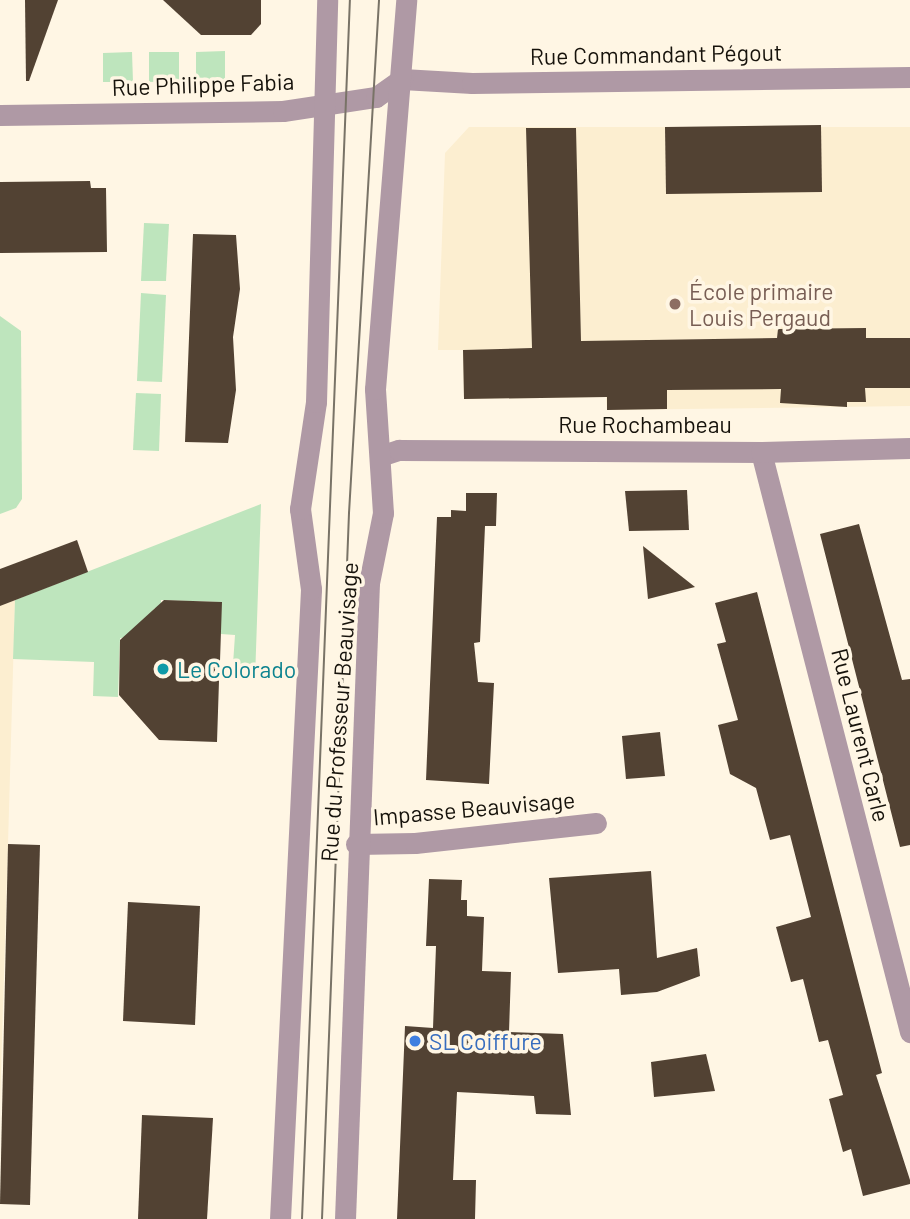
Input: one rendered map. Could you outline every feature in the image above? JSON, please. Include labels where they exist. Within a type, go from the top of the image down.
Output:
[{"type":"street","name":"Rue du Professeur Beauvisage","points":[[280,1219],[311,589],[300,509],[316,402],[327,0]]},
{"type":"street","name":"Rue du Professeur Beauvisage","points":[[345,1219],[356,844],[369,583],[383,513],[374,389],[402,79],[406,0]]},
{"type":"street","name":"Rue Commandant Pégout","points":[[402,79],[472,83],[910,77]]},
{"type":"street","name":"Rue Philippe Fabia","points":[[0,115],[268,112],[376,97],[402,79]]},
{"type":"street","name":"Rue Rochambeau","points":[[380,456],[399,450],[761,452],[910,448]]},
{"type":"street","name":"Rue Laurent Carle","points":[[761,452],[910,1032]]},
{"type":"street","name":"Impasse Beauvisage","points":[[356,844],[415,844],[596,823]]},
{"type":"shaded area","name":"École primaire Louis Pergaud","points":[[469,127],[910,127],[910,406],[607,410],[606,397],[464,399],[463,350],[438,350],[445,153]]},
{"type":"shaded area","points":[[15,600],[8,844],[0,1105],[0,606]]},
{"type":"green space","points":[[225,51],[225,81],[196,81],[196,52]]},
{"type":"green space","points":[[132,52],[133,82],[103,82],[103,53]]},
{"type":"green space","points":[[149,52],[179,52],[179,81],[149,82]]},
{"type":"green space","points":[[144,223],[169,224],[166,281],[141,281]]},
{"type":"green space","points":[[141,293],[166,295],[162,382],[137,381]]},
{"type":"green space","points":[[0,316],[21,331],[22,499],[16,508],[0,514]]},
{"type":"green space","points":[[136,393],[161,394],[159,451],[133,450]]},
{"type":"green space","points":[[261,504],[255,679],[232,679],[235,635],[221,634],[221,602],[161,600],[161,608],[155,608],[129,637],[120,638],[118,697],[93,696],[94,662],[13,659],[15,600]]},
{"type":"building","points":[[25,0],[58,0],[29,81],[26,81]]},
{"type":"building","points":[[163,0],[261,0],[261,24],[251,35],[201,35]]},
{"type":"building","points":[[821,125],[822,192],[666,194],[665,127]]},
{"type":"building","points":[[526,128],[576,128],[581,341],[777,338],[778,329],[866,328],[866,338],[910,338],[910,388],[865,388],[866,402],[847,402],[847,407],[780,403],[781,389],[667,390],[667,409],[607,410],[607,397],[464,399],[463,350],[532,348]]},
{"type":"building","points":[[90,181],[91,188],[106,188],[107,252],[0,253],[0,182]]},
{"type":"building","points":[[193,234],[236,235],[240,289],[233,337],[236,390],[228,443],[185,442]]},
{"type":"building","points":[[687,490],[689,530],[629,531],[625,491]]},
{"type":"building","points":[[466,493],[497,493],[496,526],[485,526],[480,642],[474,643],[478,682],[494,683],[489,784],[426,780],[437,517],[451,517],[451,510],[466,511]]},
{"type":"building","points":[[859,524],[902,680],[910,679],[910,845],[900,847],[820,534]]},
{"type":"building","points":[[77,540],[88,572],[0,606],[0,569]]},
{"type":"building","points":[[643,546],[695,587],[648,599]]},
{"type":"building","points":[[757,592],[882,1073],[876,1075],[910,1180],[910,1184],[863,1196],[851,1149],[843,1152],[829,1099],[843,1095],[828,1040],[819,1042],[803,979],[791,982],[776,927],[811,917],[790,835],[770,840],[756,788],[730,774],[718,725],[738,720],[717,644],[726,642],[715,603]]},
{"type":"building","name":"Le Colorado","points":[[164,600],[222,602],[220,661],[213,674],[219,681],[217,742],[159,740],[119,695],[120,640]]},
{"type":"building","points":[[660,732],[665,776],[626,779],[622,736]]},
{"type":"building","points":[[8,844],[40,845],[30,1205],[0,1204]]},
{"type":"building","points":[[651,871],[657,958],[697,948],[700,976],[657,992],[621,995],[619,969],[558,973],[549,878]]},
{"type":"building","points":[[429,879],[462,880],[461,900],[467,900],[467,916],[484,917],[482,971],[511,972],[509,1032],[563,1034],[571,1115],[536,1114],[534,1096],[457,1092],[453,1180],[476,1180],[475,1219],[397,1219],[405,1026],[433,1028],[436,946],[426,946]]},
{"type":"building","points":[[128,902],[200,906],[195,1025],[123,1021]]},
{"type":"building","points":[[706,1054],[715,1091],[654,1097],[651,1062]]},
{"type":"building","points":[[142,1115],[213,1118],[207,1219],[138,1219]]},
{"type":"tram line","points":[[302,1219],[350,0]]},
{"type":"tram line","points":[[322,1219],[349,513],[379,0]]},
{"type":"place","name":"École primaire Louis Pergaud","points":[[675,304]]},
{"type":"place","name":"Le Colorado","points":[[163,669]]},
{"type":"place","name":"SL Coiffure","points":[[415,1041]]}]
